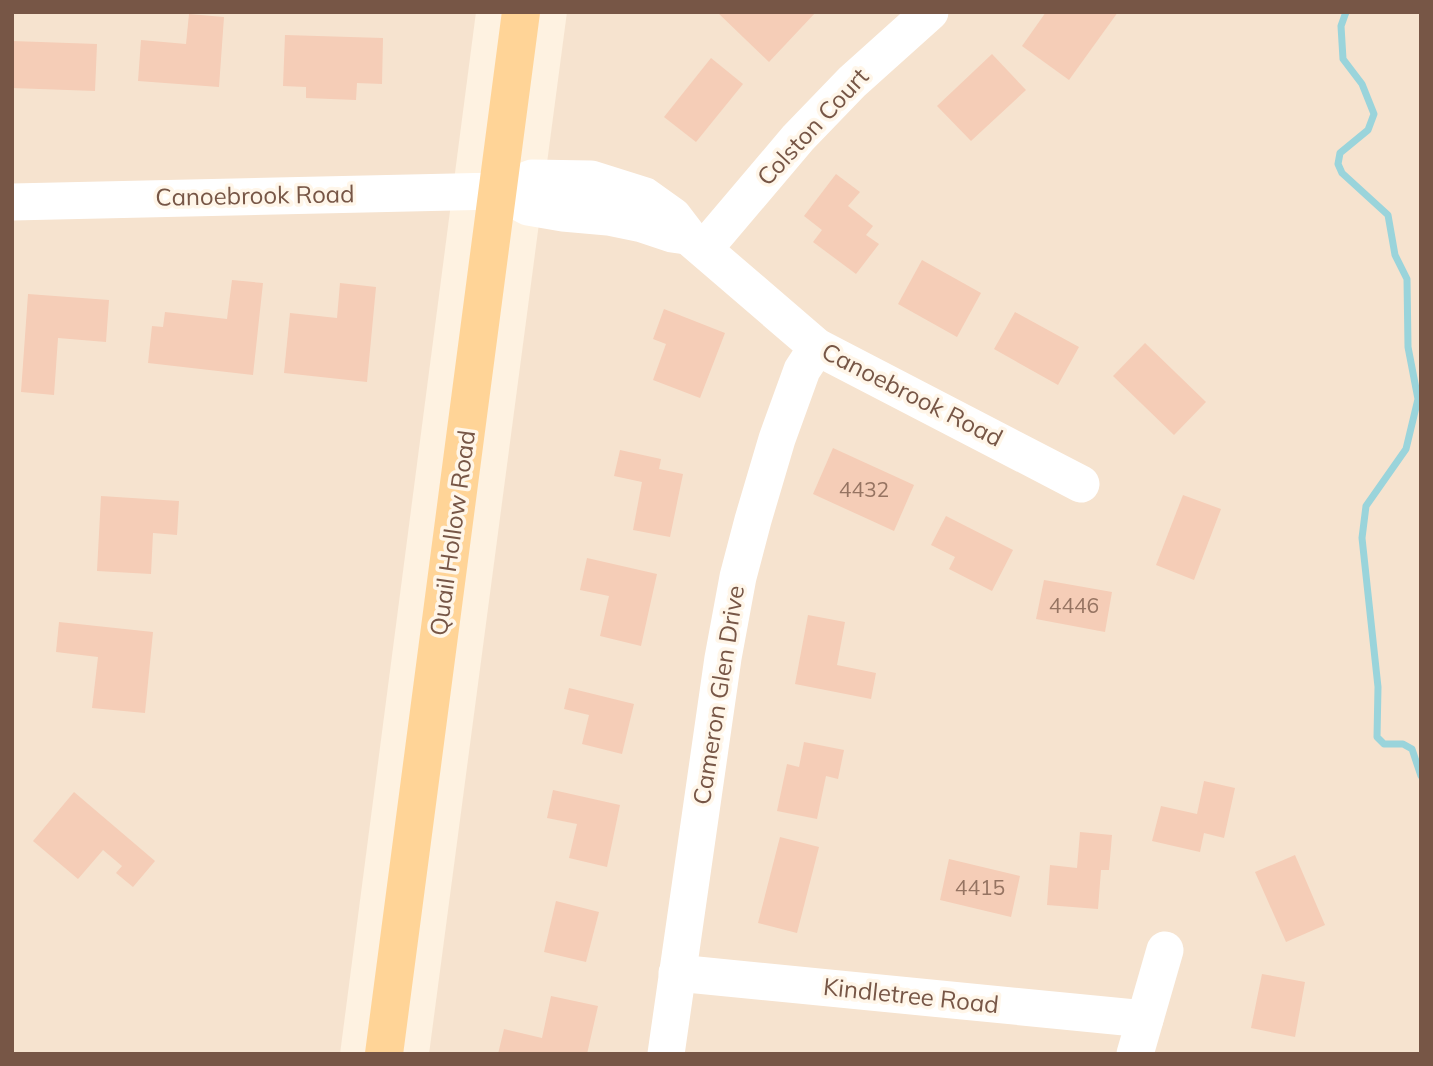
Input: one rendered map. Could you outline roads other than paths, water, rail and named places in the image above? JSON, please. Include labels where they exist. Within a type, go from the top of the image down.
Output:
[{"type":"main road","name":"Quail Hollow Road","points":[[384,1054],[521,12]]},
{"type":"street","name":"Colston Court","points":[[696,243],[852,82],[930,12]]},
{"type":"street","name":"Canoebrook Road","points":[[12,202],[498,191],[528,207],[642,224],[696,243],[817,347],[1081,484]]},
{"type":"street","name":"Cameron Glen Drive","points":[[666,1054],[723,658],[738,577],[777,439],[802,370],[817,347]]},
{"type":"street","points":[[1135,1054],[1165,950]]},
{"type":"street","name":"Kindletree Road","points":[[677,973],[1145,1019]]},
{"type":"waterway","points":[[1346,12],[1341,26],[1343,59],[1362,84],[1374,114],[1368,130],[1340,153],[1338,164],[1342,173],[1388,215],[1395,255],[1407,279],[1408,347],[1418,399],[1406,449],[1366,506],[1362,538],[1378,687],[1377,737],[1384,744],[1403,744],[1412,749],[1421,776]]}]
